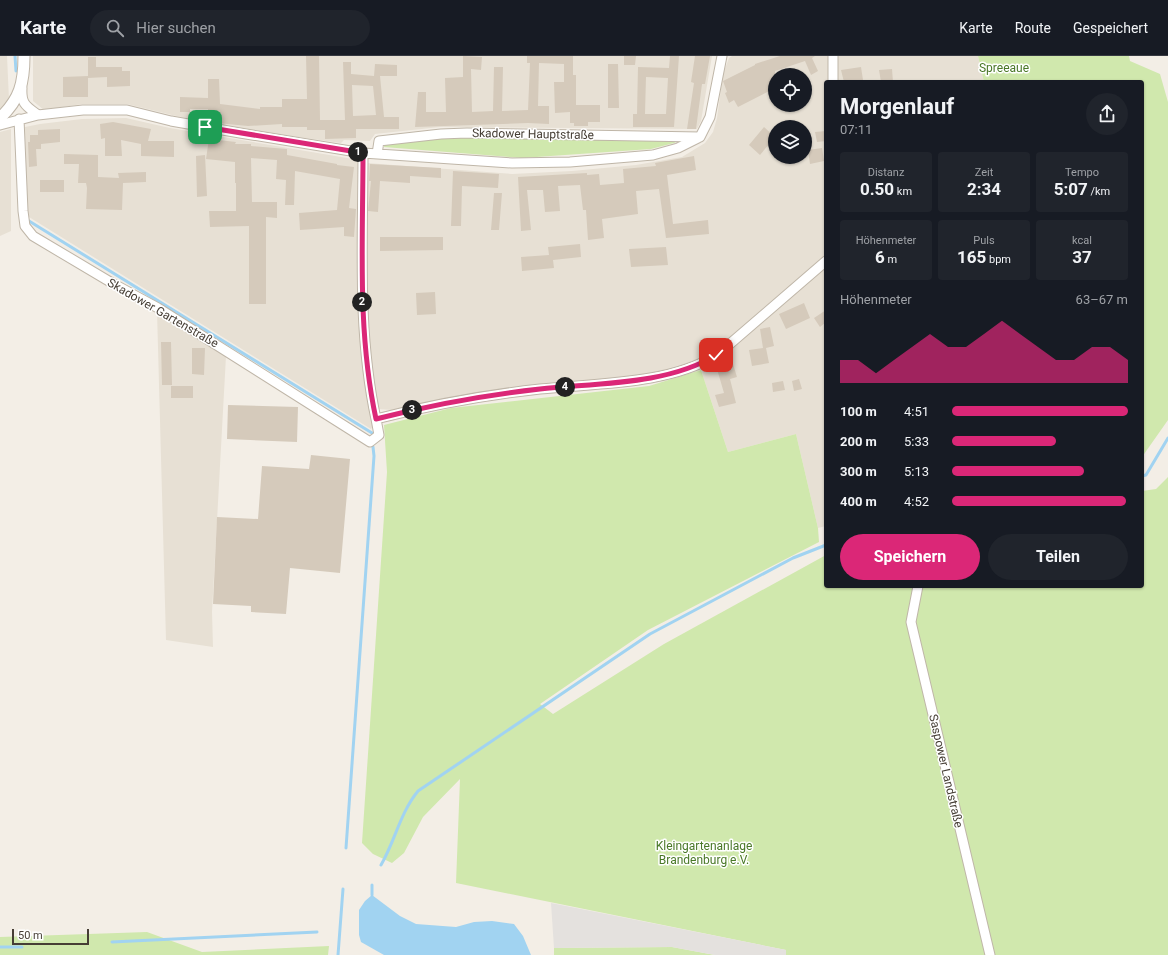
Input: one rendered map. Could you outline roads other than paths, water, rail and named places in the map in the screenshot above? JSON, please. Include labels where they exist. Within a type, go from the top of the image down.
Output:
[{"type":"street","points":[[24,56],[22,100],[26,106],[38,115]]},
{"type":"street","points":[[700,137],[710,117],[722,60],[729,56]]},
{"type":"street","points":[[833,56],[833,80]]},
{"type":"street","points":[[0,118],[6,112],[22,87]]},
{"type":"street","name":"Skadower Hauptstraße","points":[[0,125],[38,115],[83,110],[127,110],[240,133],[363,153],[512,163],[570,162],[653,156],[678,148],[700,137]]},
{"type":"street","name":"Skadower Gartenstraße","points":[[19,119],[23,211],[25,226],[34,236],[165,312],[370,442],[378,435],[369,384],[363,318],[363,153]]},
{"type":"street","name":"Skadower Hauptstraße","points":[[377,154],[379,141],[440,134],[467,133],[700,137]]},
{"type":"street","points":[[376,419],[453,401],[540,389],[647,378],[688,369],[703,363],[716,355],[824,263]]},
{"type":"street","name":"Saspower Landstraße","points":[[918,588],[911,622],[990,955]]},
{"type":"water","points":[[372,895],[400,916],[416,924],[456,927],[474,922],[492,921],[514,924],[523,936],[531,955],[384,955],[361,942],[359,935],[359,910],[365,901]]},
{"type":"waterway","points":[[15,56],[16,71]]},
{"type":"waterway","points":[[29,221],[372,433]]},
{"type":"waterway","points":[[1144,476],[1146,475],[1168,438]]},
{"type":"waterway","points":[[346,848],[374,456],[373,447]]},
{"type":"waterway","points":[[381,865],[402,818],[418,791],[650,634],[793,558],[824,546]]},
{"type":"waterway","points":[[372,885],[372,895]]},
{"type":"waterway","points":[[338,955],[343,889]]},
{"type":"waterway","points":[[112,942],[317,932]]},
{"type":"waterway","points":[[0,947],[22,947]]},
{"type":"park label","name":"Spreeaue","points":[[1004,68]]},
{"type":"park label","name":"Kleingartenanlage Brandenburg e.V.","points":[[704,853]]}]
